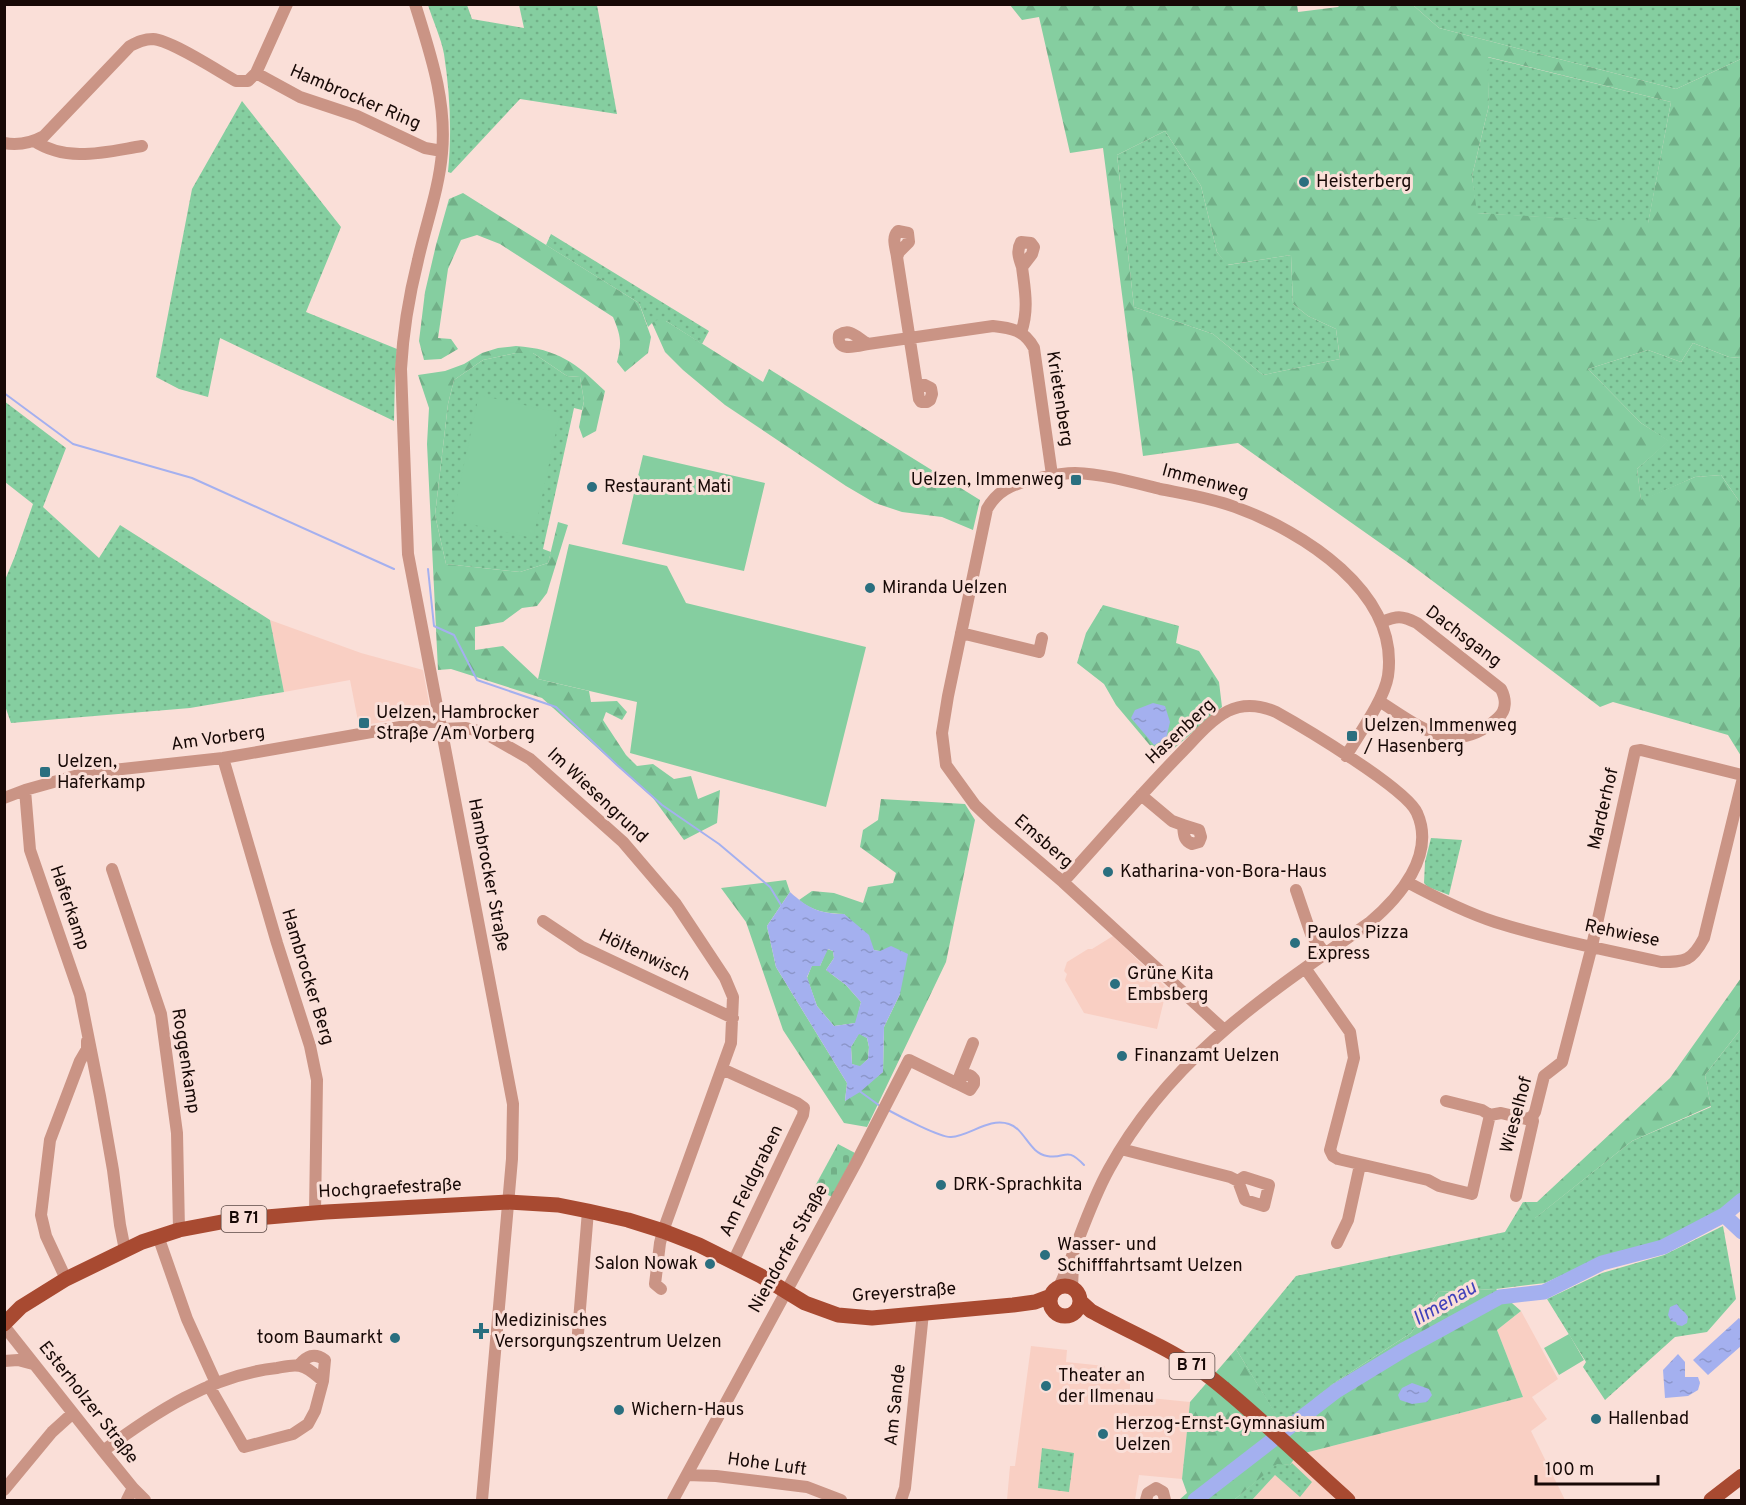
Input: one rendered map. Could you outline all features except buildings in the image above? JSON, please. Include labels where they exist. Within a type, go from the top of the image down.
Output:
[{"type":"main road","name":"Hochgraefestraße","points":[[4,1325],[21,1307],[66,1279],[125,1250],[179,1230],[232,1220],[508,1202],[558,1205],[628,1220],[663,1231],[699,1245],[786,1291]]},
{"type":"main road","name":"Greyerstraße","points":[[786,1291],[805,1303],[838,1315],[872,1318],[993,1307],[1063,1296]]},
{"type":"main road","name":"B 71","points":[[1063,1296],[1076,1311],[1071,1314],[1133,1334]]},
{"type":"main road","name":"B 71","points":[[1063,1296],[1171,1353],[1210,1378],[1348,1500]]},
{"type":"main road","points":[[1711,1500],[1742,1476]]},
{"type":"street","name":"Hambrocker Straße","points":[[415,4],[434,64],[440,95],[442,151],[436,191],[405,316],[401,369],[408,554],[513,1104],[512,1160],[482,1500]]},
{"type":"street","points":[[4,143],[20,144],[44,136],[130,46],[141,40],[153,39],[166,43],[236,81],[248,81],[256,73],[287,7]]},
{"type":"street","name":"Hambrocker Ring","points":[[256,73],[300,97],[357,116],[425,148],[442,151]]},
{"type":"street","points":[[33,141],[43,147],[74,155],[142,146]]},
{"type":"street","points":[[897,257],[916,384]]},
{"type":"street","points":[[868,344],[993,326],[1011,328],[1021,333],[1026,319],[1022,267]]},
{"type":"street","name":"Krietenberg","points":[[1021,333],[1029,339],[1034,348],[1052,475]]},
{"type":"street","name":"Immenweg","points":[[987,509],[1000,492],[1018,483],[1052,475],[1075,473],[1104,476],[1233,506],[1288,531],[1333,561],[1357,584],[1370,602],[1387,640],[1389,660],[1388,677],[1379,701],[1346,756]]},
{"type":"street","name":"Emsberg","points":[[987,509],[942,733],[946,765],[975,804],[994,823],[1063,882],[1223,1029]]},
{"type":"street","name":"Dachsgang","points":[[1379,701],[1432,734],[1449,738],[1480,732],[1500,717],[1506,704],[1501,689],[1417,623],[1405,617],[1395,617],[1380,622]]},
{"type":"street","points":[[961,633],[1039,652],[1042,638]]},
{"type":"street","name":"Hasenberg","points":[[1063,882],[1141,795],[1212,723],[1228,711],[1244,706],[1264,706],[1346,756],[1391,787],[1416,810],[1421,822],[1422,846],[1417,864],[1407,882],[1387,907],[1223,1029],[1159,1094],[1137,1123],[1120,1149],[1088,1212],[1073,1254],[1063,1296]]},
{"type":"street","name":"Am Vorberg","points":[[4,798],[75,776],[224,758],[440,725]]},
{"type":"street","name":"Im Wiesengrund","points":[[440,725],[483,732],[530,759],[623,842],[675,904],[725,978],[733,997],[730,1043],[660,1243],[655,1284],[661,1289]]},
{"type":"street","name":"Marderhof","points":[[1592,946],[1635,752],[1641,750],[1742,775]]},
{"type":"street","name":"Hambrocker Berg","points":[[224,758],[315,1069],[317,1080],[315,1213]]},
{"type":"street","name":"Rehwiese","points":[[1407,882],[1459,908],[1495,922],[1661,962],[1681,962],[1697,952],[1704,938],[1742,782]]},
{"type":"street","name":"Haferkamp","points":[[25,790],[30,850],[80,995],[102,1106],[125,1250]]},
{"type":"street","points":[[1141,795],[1172,820],[1183,825]]},
{"type":"street","name":"Roggenkamp","points":[[112,869],[161,1014],[177,1133],[179,1230]]},
{"type":"street","points":[[1296,890],[1311,934],[1325,954]]},
{"type":"street","name":"Höltenwisch","points":[[543,921],[582,947],[733,1018]]},
{"type":"street","name":"Wieselhof","points":[[1516,1196],[1532,1117],[1544,1076],[1562,1062],[1592,946]]},
{"type":"street","points":[[1305,968],[1350,1032],[1354,1058],[1330,1150],[1333,1156],[1360,1165],[1428,1180],[1439,1186],[1472,1194],[1491,1115]]},
{"type":"street","name":"Haferkamp","points":[[66,1279],[46,1236],[41,1215],[50,1140],[80,1061],[87,1049],[87,1037]]},
{"type":"street","name":"Niendorfer Straße","points":[[673,1500],[909,1060],[958,1080],[973,1043]]},
{"type":"street","name":"Am Feldgraben","points":[[722,1069],[804,1108],[803,1115],[733,1262]]},
{"type":"street","points":[[1446,1101],[1482,1110],[1491,1115],[1501,1113],[1526,1119],[1532,1117]]},
{"type":"street","points":[[1120,1149],[1238,1181]]},
{"type":"street","points":[[1337,1243],[1348,1220],[1360,1165]]},
{"type":"street","points":[[578,1333],[588,1211]]},
{"type":"street","points":[[158,1236],[213,1384],[244,1447],[293,1434],[308,1424],[315,1411],[323,1381],[325,1360],[319,1355],[313,1355],[299,1365]]},
{"type":"street","name":"Am Sande","points":[[901,1500],[905,1488],[923,1313]]},
{"type":"street","name":"Esterholzer Straße","points":[[4,1325],[103,1451],[145,1500]]},
{"type":"street","points":[[4,1361],[18,1359],[33,1364]]},
{"type":"street","points":[[103,1451],[151,1416],[213,1384],[262,1369],[299,1365],[323,1381]]},
{"type":"street","points":[[4,1490],[52,1432],[73,1413]]},
{"type":"street","name":"Hohe Luft","points":[[687,1475],[716,1476],[807,1487],[841,1500]]},
{"type":"street","points":[[127,1500],[133,1488]]},
{"type":"street","points":[[1146,1500],[1148,1494],[1156,1488],[1163,1491],[1164,1500]]},
{"type":"shaded area","points":[[270,620],[361,653],[423,670],[431,714],[359,726],[350,680],[284,692]]},
{"type":"shaded area","name":"Grüne Kita Embsberg","points":[[1113,936],[1167,988],[1157,1029],[1084,1013],[1065,980],[1067,974],[1064,971],[1067,962]]},
{"type":"shaded area","points":[[1521,1311],[1558,1379],[1532,1397],[1547,1419],[1531,1431],[1565,1500],[1252,1500],[1297,1455],[1523,1397],[1497,1330]]},
{"type":"shaded area","name":"Herzog-Ernst-Gymnasium Uelzen","points":[[1031,1346],[1067,1350],[1066,1362],[1105,1366],[1104,1378],[1130,1380],[1130,1396],[1190,1402],[1182,1479],[1139,1475],[1135,1500],[1007,1500],[1010,1466],[1015,1466]]},
{"type":"green space","points":[[1297,4],[1298,12],[1340,5],[1413,5],[1439,28],[1676,89],[1741,59],[1741,358],[1729,357],[1693,343],[1681,362],[1648,350],[1588,369],[1641,423],[1669,441],[1637,469],[1641,500],[1695,477],[1721,475],[1741,504],[1741,756],[1728,735],[1613,702],[1600,707],[1410,564],[1238,443],[1143,456],[1103,148],[1070,153],[1039,17],[1022,20],[1010,5]],"holes":[[[1488,57],[1671,102],[1648,223],[1477,213],[1472,176],[1489,105]],[[1165,131],[1201,186],[1217,252],[1227,265],[1291,255],[1293,304],[1308,316],[1336,329],[1340,359],[1263,375],[1213,334],[1134,307],[1117,155]]]},
{"type":"green space","points":[[428,5],[467,5],[472,19],[524,28],[519,5],[597,5],[617,114],[520,99],[451,173],[448,172],[450,128],[446,69],[441,42]]},
{"type":"green space","points":[[1413,5],[1741,5],[1741,59],[1676,89],[1439,28]]},
{"type":"green space","points":[[1487,57],[1671,102],[1648,224],[1476,213],[1472,176],[1489,105]]},
{"type":"green space","points":[[242,101],[341,227],[306,312],[397,349],[394,421],[220,338],[208,397],[179,389],[156,377],[192,189]]},
{"type":"green space","points":[[1165,131],[1201,186],[1217,252],[1228,265],[1291,255],[1293,304],[1308,316],[1336,329],[1340,359],[1263,375],[1213,334],[1134,307],[1117,155]]},
{"type":"green space","points":[[463,193],[639,303],[651,337],[648,353],[625,372],[617,362],[620,340],[613,317],[500,244],[477,235],[461,240],[448,269],[438,338],[451,339],[458,349],[441,359],[424,360],[419,341],[425,292],[449,199]]},
{"type":"green space","points":[[551,234],[709,331],[702,344],[666,321],[652,323],[648,327],[639,303],[546,245]]},
{"type":"green space","points":[[657,320],[666,321],[763,382],[769,369],[980,500],[973,530],[942,517],[902,512],[875,503],[846,486],[725,405],[683,370],[665,352],[652,323]]},
{"type":"green space","points":[[1693,343],[1729,357],[1741,358],[1741,504],[1721,475],[1695,477],[1641,501],[1637,469],[1668,441],[1641,423],[1588,369],[1648,350],[1681,362]]},
{"type":"green space","points":[[516,346],[544,350],[565,359],[605,391],[596,431],[583,438],[579,427],[584,401],[580,377],[567,376],[533,353],[516,353],[483,360],[454,380],[448,404],[435,515],[446,564],[520,572],[548,563],[558,522],[568,525],[547,593],[537,606],[522,608],[503,622],[475,627],[475,650],[503,646],[538,679],[589,691],[591,702],[617,701],[627,712],[622,720],[606,712],[603,720],[626,755],[637,766],[653,764],[674,779],[691,776],[698,799],[720,790],[717,823],[684,840],[653,798],[542,698],[451,669],[438,670],[427,444],[429,408],[418,375],[445,371],[464,364],[482,353]]},
{"type":"green space","points":[[516,353],[533,353],[567,376],[580,377],[584,401],[582,410],[574,408],[543,549],[551,552],[548,563],[520,572],[446,564],[435,515],[448,404],[454,380],[483,360]]},
{"type":"green space","points":[[479,395],[560,413],[533,538],[452,520]]},
{"type":"green space","points":[[4,401],[66,448],[43,507],[99,558],[120,525],[270,620],[284,692],[190,708],[11,723],[4,703],[5,580],[33,504],[5,482]]},
{"type":"green space","points":[[643,455],[765,483],[744,571],[622,544]]},
{"type":"green space","points":[[569,544],[667,566],[686,603],[866,647],[826,807],[630,753],[637,702],[538,679]]},
{"type":"green space","points":[[1103,605],[1179,626],[1176,643],[1199,651],[1219,682],[1222,707],[1164,757],[1153,749],[1116,705],[1104,684],[1077,663],[1086,633]]},
{"type":"green space","points":[[881,799],[965,804],[975,820],[946,962],[867,1127],[844,1123],[783,1030],[746,922],[721,888],[786,880],[790,892],[767,926],[776,967],[847,1083],[845,1101],[883,1072],[884,1027],[900,994],[879,951],[874,950],[844,914],[820,911],[799,900],[812,891],[834,893],[863,903],[868,887],[893,883],[896,873],[860,847],[863,830],[878,820]]},
{"type":"green space","points":[[1431,838],[1462,840],[1449,895],[1428,887],[1424,883],[1425,862]]},
{"type":"green space","points":[[827,949],[833,951],[834,958],[826,970],[846,985],[861,1002],[856,1023],[834,1026],[817,1006],[807,978],[812,965],[820,966]]},
{"type":"green space","points":[[1741,978],[1741,1029],[1705,1075],[1711,1106],[1632,1141],[1534,1219],[1523,1202],[1537,1202],[1670,1078]]},
{"type":"green space","points":[[1741,1029],[1741,1193],[1723,1210],[1664,1240],[1602,1257],[1545,1283],[1496,1289],[1438,1292],[1411,1333],[1334,1383],[1282,1425],[1236,1349],[1296,1276],[1505,1232],[1523,1202],[1535,1218],[1632,1141],[1711,1107],[1705,1075]]},
{"type":"green space","points":[[859,1033],[867,1038],[869,1047],[868,1059],[860,1067],[852,1064],[851,1047]]},
{"type":"green space","points":[[838,1144],[855,1153],[832,1197],[814,1188]]},
{"type":"green space","points":[[1723,1226],[1736,1299],[1707,1332],[1675,1337],[1605,1400],[1583,1367],[1586,1362],[1547,1299],[1602,1273],[1664,1255]]},
{"type":"green space","points":[[1496,1289],[1521,1311],[1497,1330],[1523,1397],[1297,1455],[1290,1465],[1277,1464],[1234,1500],[1179,1500],[1187,1493],[1182,1479],[1190,1402],[1236,1349],[1282,1424],[1334,1383],[1411,1333],[1438,1292]]},
{"type":"green space","points":[[1569,1334],[1584,1360],[1559,1375],[1544,1348]]},
{"type":"green space","points":[[1042,1448],[1074,1453],[1069,1492],[1038,1488]]},
{"type":"green space","points":[[1277,1463],[1290,1465],[1292,1463],[1312,1482],[1300,1497],[1275,1475],[1252,1500],[1234,1500]]},
{"type":"water","points":[[1153,703],[1165,706],[1170,722],[1166,739],[1154,745],[1131,718],[1135,710]]},
{"type":"water","points":[[790,892],[814,909],[844,914],[869,935],[874,950],[880,951],[891,946],[908,954],[900,994],[884,1027],[883,1072],[860,1092],[845,1101],[847,1083],[776,967],[767,926]],"holes":[[[828,949],[833,951],[834,958],[826,970],[846,985],[861,1002],[855,1023],[834,1026],[817,1006],[807,977],[812,966],[820,966]],[[859,1034],[867,1038],[869,1047],[868,1059],[860,1066],[852,1064],[851,1047]]]},
{"type":"water","points":[[1677,1304],[1688,1317],[1687,1323],[1682,1326],[1671,1321],[1668,1315],[1670,1307]]},
{"type":"water","points":[[1739,1318],[1741,1346],[1708,1375],[1693,1360]]},
{"type":"water","points":[[1678,1354],[1685,1362],[1685,1377],[1698,1377],[1700,1383],[1698,1390],[1688,1396],[1665,1398],[1663,1370]]},
{"type":"water","points":[[1412,1383],[1429,1389],[1432,1395],[1427,1402],[1412,1404],[1400,1400],[1398,1395],[1402,1388]]},
{"type":"waterway","points":[[4,393],[73,444],[192,478],[394,569]]},
{"type":"waterway","points":[[428,569],[434,626],[454,635],[477,680],[556,707],[662,805],[719,844],[770,887],[781,905]]},
{"type":"waterway","points":[[858,1090],[880,1106]]},
{"type":"waterway","points":[[888,1110],[930,1130],[951,1137],[994,1123],[1009,1124],[1041,1154],[1053,1157],[1069,1154],[1084,1165]]},
{"type":"waterway","name":"Ilmenau","points":[[1195,1500],[1336,1391],[1405,1349],[1500,1297],[1544,1292],[1602,1263],[1663,1247],[1724,1215],[1742,1200]]},
{"type":"waterway","points":[[1724,1215],[1742,1232]]},
{"type":"place","name":"Heisterberg","points":[[1304,182]]},
{"type":"place","name":"Uelzen, Immenweg","points":[[1076,480]]},
{"type":"place","name":"Restaurant Mati","points":[[592,487]]},
{"type":"place","name":"Miranda Uelzen","points":[[870,588]]},
{"type":"place","name":"Uelzen, Hambrocker Straße /Am Vorberg","points":[[364,723]]},
{"type":"place","name":"Uelzen, Immenweg / Hasenberg","points":[[1352,736]]},
{"type":"place","name":"Uelzen, Haferkamp","points":[[45,772]]},
{"type":"place","name":"Katharina-von-Bora-Haus","points":[[1108,872]]},
{"type":"place","name":"Paulos Pizza Express","points":[[1295,943]]},
{"type":"place","name":"Grüne Kita Embsberg","points":[[1115,984]]},
{"type":"place","name":"Finanzamt Uelzen","points":[[1122,1056]]},
{"type":"place","name":"DRK-Sprachkita","points":[[941,1185]]},
{"type":"place","name":"Wasser- und Schifffahrtsamt Uelzen","points":[[1045,1255]]},
{"type":"place","name":"Salon Nowak","points":[[710,1264]]},
{"type":"place","name":"Medizinisches Versorgungszentrum Uelzen","points":[[481,1331]]},
{"type":"place","name":"toom Baumarkt","points":[[395,1338]]},
{"type":"place","name":"Theater an der Ilmenau","points":[[1046,1386]]},
{"type":"place","name":"Wichern-Haus","points":[[619,1410]]},
{"type":"place","name":"Hallenbad","points":[[1596,1419]]},
{"type":"place","name":"Herzog-Ernst-Gymnasium Uelzen","points":[[1103,1434]]}]
